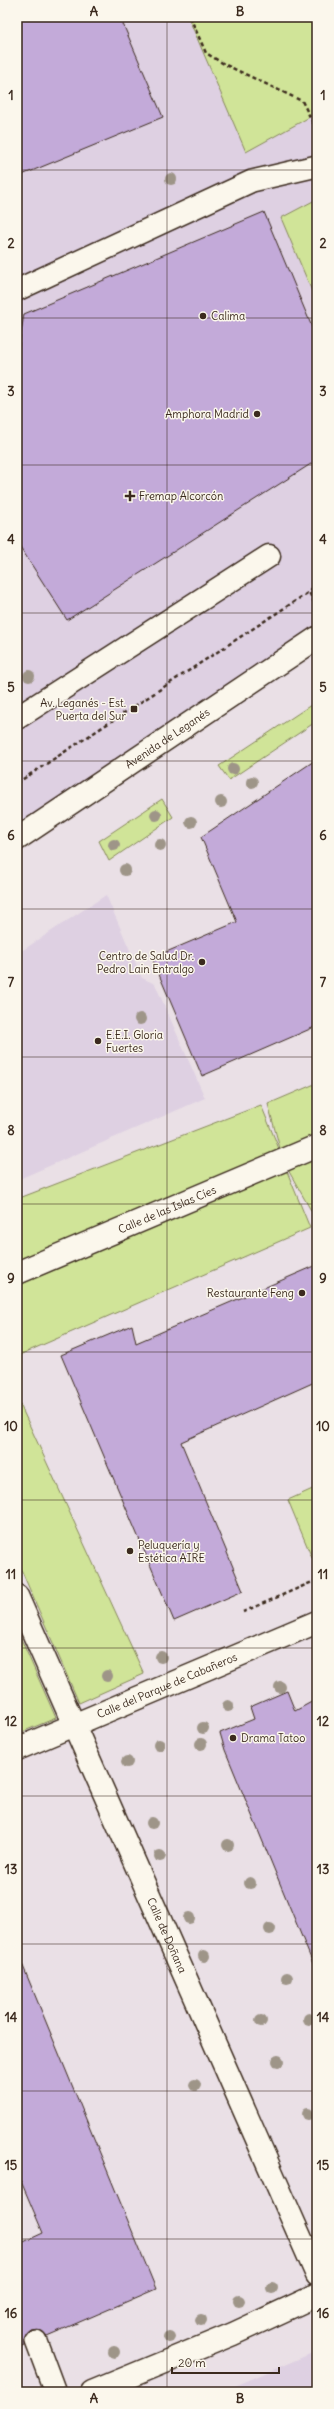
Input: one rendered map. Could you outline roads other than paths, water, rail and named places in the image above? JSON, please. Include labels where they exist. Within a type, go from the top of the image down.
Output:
[{"type":"street","points":[[17,718],[269,556]]},
{"type":"street","name":"Avenida de Leganés","points":[[17,839],[317,638]]},
{"type":"street","name":"Calle de las Islas Cíes","points":[[17,1273],[317,1146]]},
{"type":"street","name":"Calle de Doñana","points":[[17,1596],[317,2275]]},
{"type":"street","name":"Calle del Parque de Cabañeros","points":[[17,1749],[317,1622]]},
{"type":"street","points":[[92,2392],[233,2334],[317,2295]]},
{"type":"lane","points":[[17,290],[252,181],[317,166]]},
{"type":"lane","points":[[36,2341],[55,2392]]},
{"type":"place","name":"Calima","points":[[203,316]]},
{"type":"place","name":"Amphora Madrid","points":[[257,414]]},
{"type":"place","name":"Fremap Alcorcón","points":[[130,496]]},
{"type":"place","name":"Av. Leganés - Est. Puerta del Sur","points":[[134,709]]},
{"type":"place","name":"Centro de Salud Dr. Pedro Lain Entralgo","points":[[202,962]]},
{"type":"place","name":"E.E.I. Gloria Fuertes","points":[[98,1041]]},
{"type":"place","name":"Restaurante Feng","points":[[302,1293]]},
{"type":"place","name":"Peluquería y Estética AIRE","points":[[130,1551]]},
{"type":"place","name":"Drama Tatoo","points":[[233,1738]]}]
